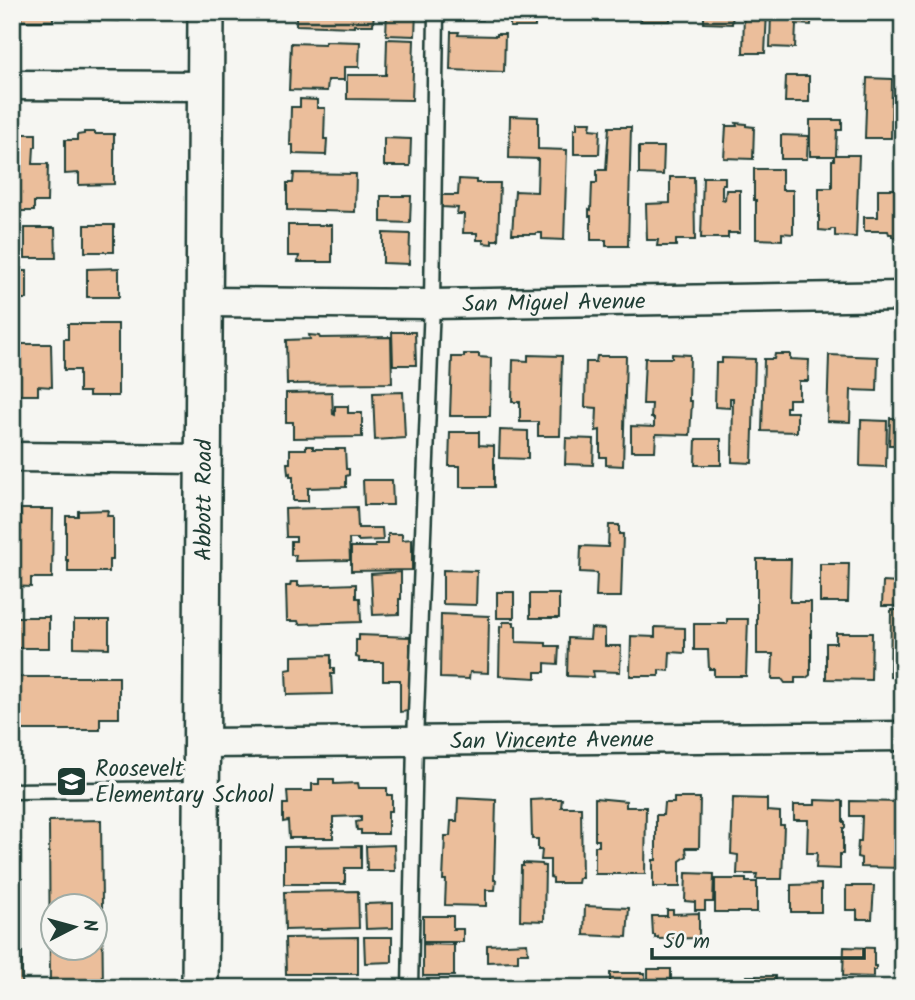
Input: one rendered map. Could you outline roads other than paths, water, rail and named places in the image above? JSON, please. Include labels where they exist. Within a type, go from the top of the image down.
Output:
[{"type":"street","name":"Abbott Road","points":[[200,988],[206,12]]},
{"type":"street","points":[[12,85],[205,86]]},
{"type":"street","name":"San Miguel Avenue","points":[[204,302],[432,304],[903,296]]},
{"type":"street","points":[[12,457],[203,459]]},
{"type":"street","name":"San Vincente Avenue","points":[[202,743],[903,736]]},
{"type":"lane","points":[[410,988],[415,741],[432,304],[436,12]]},
{"type":"lane","points":[[12,791],[201,789]]},
{"type":"place","name":"Roosevelt Elementary School","points":[[72,781]]}]
